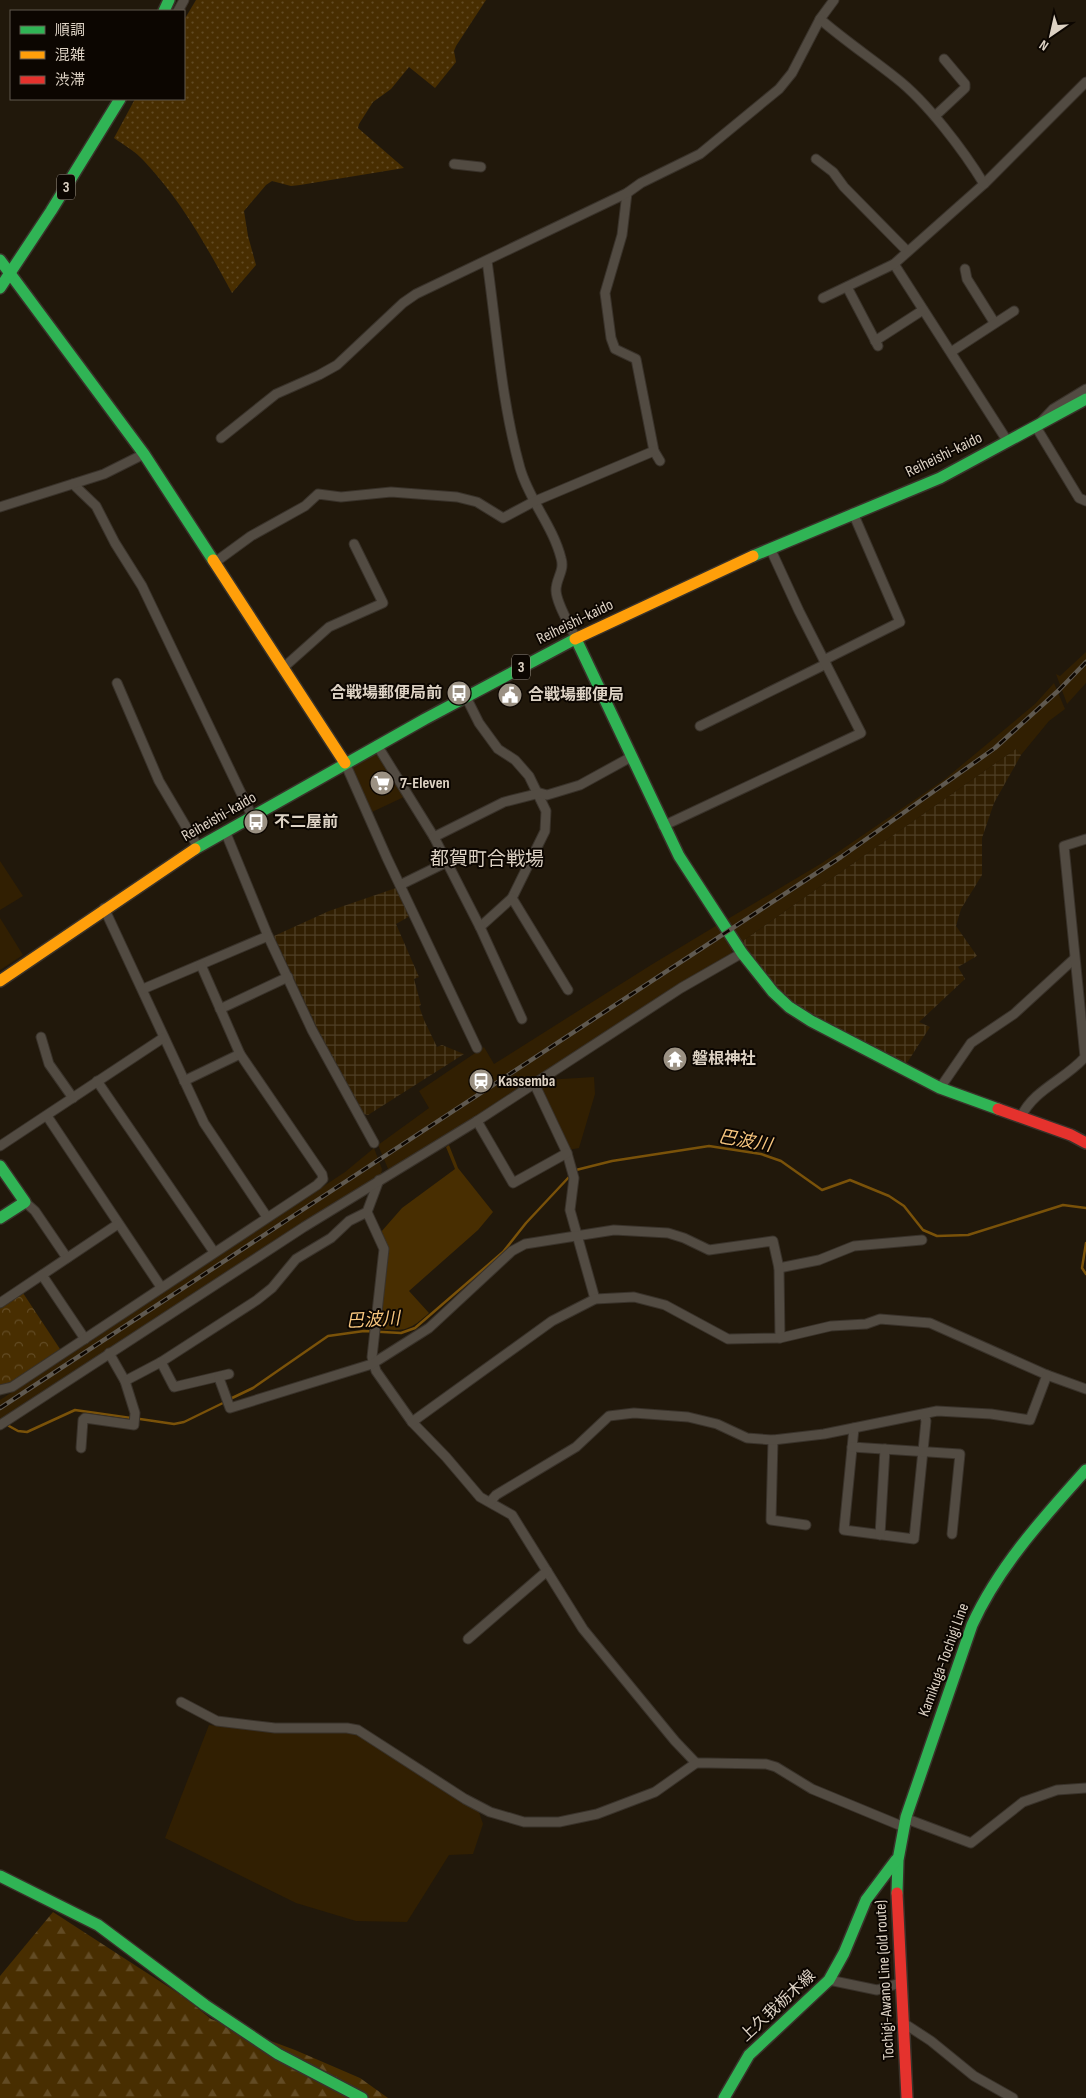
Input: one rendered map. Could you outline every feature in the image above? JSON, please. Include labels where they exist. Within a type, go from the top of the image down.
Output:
[{"type":"main road","name":"3","points":[[0,288],[119,100]]},
{"type":"main road","points":[[0,260],[144,454],[345,763]]},
{"type":"main road","name":"Reiheishi-kaido","points":[[0,982],[104,908],[198,847],[377,745],[576,639],[770,548],[940,478],[1086,399]]},
{"type":"main road","points":[[576,639],[663,826],[693,879],[742,953],[773,992],[799,1014],[940,1088],[1071,1135],[1086,1144]]},
{"type":"main road","points":[[0,1166],[25,1202],[0,1218]]},
{"type":"main road","name":"Kamikuga-Tochigi Line","points":[[896,1860],[906,1823],[975,1618],[985,1597],[1015,1554],[1086,1470]]},
{"type":"main road","name":"上久我栃木線","points":[[724,2098],[735,2076],[749,2055],[830,1980],[844,1954],[866,1900],[896,1860]]},
{"type":"main road","name":"Tochigi-Awano Line (old route)","points":[[896,1860],[900,1983],[907,2098]]},
{"type":"main road","points":[[0,1876],[98,1925],[205,2004],[278,2054],[362,2098]]},
{"type":"street","points":[[220,438],[276,394],[319,376],[337,365],[416,294],[626,193],[641,183],[700,154],[779,90],[792,73],[820,19],[834,0]]},
{"type":"street","points":[[820,19],[843,39],[897,78],[935,116],[984,184]]},
{"type":"street","points":[[935,116],[965,88],[965,84],[944,59]]},
{"type":"street","points":[[823,298],[894,264],[984,184],[1086,82]]},
{"type":"street","points":[[816,159],[833,172],[844,187],[907,251]]},
{"type":"street","points":[[454,164],[481,167]]},
{"type":"street","points":[[626,193],[622,235],[604,298],[615,349],[636,360],[654,451],[660,461]]},
{"type":"street","points":[[487,261],[505,405],[520,469],[533,502],[552,535],[561,557],[563,568],[556,584],[556,593],[576,639]]},
{"type":"street","points":[[894,264],[1008,442]]},
{"type":"street","points":[[966,269],[966,279],[994,322]]},
{"type":"street","points":[[847,288],[877,344],[924,310]]},
{"type":"street","points":[[951,352],[994,322],[1014,311]]},
{"type":"street","points":[[1086,390],[1053,409],[1036,427],[1079,498],[1086,502]]},
{"type":"street","points":[[214,563],[251,536],[305,506],[318,494],[341,497],[391,492],[457,497],[477,502],[503,518],[533,502],[654,451]]},
{"type":"street","points":[[0,507],[104,474],[144,454]]},
{"type":"street","points":[[73,484],[96,506],[115,543],[142,586],[252,816]]},
{"type":"street","points":[[700,726],[900,622],[853,513]]},
{"type":"street","points":[[283,668],[329,627],[383,603],[354,544]]},
{"type":"street","points":[[663,826],[861,733],[770,548]]},
{"type":"street","points":[[117,683],[159,781],[198,847]]},
{"type":"street","points":[[466,698],[478,722],[498,749],[515,760],[529,776],[540,793],[546,811],[545,831],[512,898],[480,927]]},
{"type":"street","points":[[377,745],[434,836],[480,927],[522,1019]]},
{"type":"street","points":[[434,836],[504,802],[540,793],[547,795],[580,785],[631,757]]},
{"type":"street","points":[[345,763],[477,1048]]},
{"type":"street","points":[[225,831],[268,936],[312,1030],[374,1143]]},
{"type":"street","points":[[1021,1117],[1040,1093],[1073,1070],[1085,1058],[1064,846],[1086,839]]},
{"type":"street","points":[[400,885],[447,862]]},
{"type":"street","points":[[512,898],[568,990]]},
{"type":"street","points":[[104,908],[204,1123],[268,1217]]},
{"type":"street","points":[[143,989],[268,936]]},
{"type":"street","points":[[0,1425],[379,1180],[477,1121],[681,988],[742,953]]},
{"type":"street","points":[[940,1088],[971,1043],[1014,1014],[1074,959]]},
{"type":"street","points":[[0,1390],[12,1387],[85,1339],[317,1185],[323,1177],[240,1054],[201,965]]},
{"type":"street","points":[[220,1009],[288,977]]},
{"type":"street","points":[[41,1037],[49,1064],[73,1098]]},
{"type":"street","points":[[0,1146],[163,1038]]},
{"type":"street","points":[[184,1081],[240,1054]]},
{"type":"street","points":[[97,1081],[214,1252]]},
{"type":"street","points":[[534,1083],[567,1153],[574,1178],[570,1210],[595,1299]]},
{"type":"street","points":[[46,1116],[161,1287]]},
{"type":"street","points":[[477,1121],[513,1183],[567,1153]]},
{"type":"street","points":[[125,1381],[161,1362],[257,1300],[275,1284],[296,1259],[331,1238],[350,1221],[367,1212],[379,1180]]},
{"type":"street","points":[[25,1202],[34,1211],[67,1258]]},
{"type":"street","points":[[367,1212],[384,1249],[372,1364],[412,1422],[446,1457],[480,1497],[512,1516],[583,1629],[669,1734],[696,1763]]},
{"type":"street","points":[[0,1303],[118,1224]]},
{"type":"street","points":[[219,1378],[230,1408],[372,1364],[429,1328],[453,1309],[512,1252],[525,1244],[614,1230],[668,1233],[712,1250],[773,1241],[779,1268],[780,1338]]},
{"type":"street","points":[[779,1268],[819,1260],[854,1246],[922,1240]]},
{"type":"street","points":[[42,1275],[85,1339]]},
{"type":"street","points":[[412,1422],[552,1321],[595,1299],[634,1297],[665,1305],[728,1339],[780,1338],[831,1326],[866,1324],[880,1319],[930,1323],[1086,1389]]},
{"type":"street","points":[[81,1448],[83,1420],[85,1418],[134,1425],[135,1413],[125,1381],[109,1353]]},
{"type":"street","points":[[161,1362],[174,1387],[219,1378],[229,1374]]},
{"type":"street","points":[[490,1502],[496,1495],[576,1447],[608,1416],[642,1413],[688,1417],[717,1424],[747,1438],[773,1440],[854,1428],[924,1414],[960,1411],[1030,1420],[1047,1374]]},
{"type":"street","points":[[854,1428],[844,1530],[914,1539],[926,1421],[924,1414]]},
{"type":"street","points":[[773,1440],[771,1520],[806,1525]]},
{"type":"street","points":[[852,1447],[960,1454],[952,1534]]},
{"type":"street","points":[[880,1535],[885,1449]]},
{"type":"street","points":[[468,1639],[547,1571]]},
{"type":"street","points":[[181,1702],[217,1721],[276,1728],[347,1728],[358,1730],[490,1812],[524,1822],[559,1822],[597,1814],[655,1792],[696,1763],[760,1764],[776,1767],[812,1789],[906,1823],[972,1843],[1023,1802],[1057,1790],[1086,1788]]},
{"type":"street","points":[[830,1980],[876,1990],[900,1983]]},
{"type":"street","points":[[902,2022],[931,2041],[974,2076],[1013,2098]]},
{"type":"shaded area","points":[[1086,652],[1086,683],[1067,704],[1056,674],[1060,676]]},
{"type":"shaded area","points":[[1054,683],[1065,709],[1049,721],[1021,755],[1016,749],[740,943],[726,920],[822,863],[945,779],[1035,704]]},
{"type":"shaded area","points":[[1016,749],[1021,755],[994,803],[982,838],[982,875],[961,909],[956,926],[977,956],[958,967],[965,979],[919,1022],[930,1027],[905,1066],[833,1027],[795,1004],[780,991],[740,943]]},
{"type":"shaded area","points":[[376,751],[404,797],[372,812],[350,765]]},
{"type":"shaded area","points":[[0,861],[23,896],[0,910]]},
{"type":"shaded area","points":[[396,888],[410,916],[396,924],[419,977],[414,979],[421,1005],[419,1006],[424,1020],[437,1047],[442,1045],[464,1054],[368,1115],[364,1114],[318,1030],[274,936],[329,911]]},
{"type":"shaded area","points":[[0,918],[23,955],[0,970]]},
{"type":"shaded area","points":[[719,924],[731,946],[732,953],[689,978],[518,1090],[389,1171],[378,1145],[429,1108],[419,1091],[484,1047],[494,1064]]},
{"type":"shaded area","points":[[594,1077],[595,1094],[579,1148],[568,1150],[540,1084],[545,1080]]},
{"type":"shaded area","points":[[374,1148],[382,1169],[381,1175],[315,1215],[0,1420],[0,1400],[345,1172]]},
{"type":"shaded area","points":[[209,1725],[266,1731],[343,1731],[357,1734],[478,1809],[483,1824],[473,1854],[449,1855],[407,1922],[356,1921],[296,1903],[165,1838]]},
{"type":"green space","points":[[196,0],[486,0],[456,46],[454,51],[456,62],[435,88],[409,67],[391,89],[373,102],[359,124],[358,128],[404,168],[300,185],[291,186],[272,181],[266,185],[244,211],[248,236],[256,265],[232,293],[203,241],[170,192],[141,158],[114,138],[134,100],[185,100],[185,18]]},
{"type":"green space","points":[[449,1145],[458,1168],[493,1212],[478,1230],[409,1291],[429,1313],[416,1323],[401,1330],[379,1329],[386,1243],[381,1232],[402,1208],[455,1169],[446,1147]]},
{"type":"green space","points":[[23,1293],[60,1349],[11,1382],[0,1385],[0,1308]]},
{"type":"green space","points":[[53,1912],[184,1997],[211,2019],[295,2050],[360,2078],[388,2098],[0,2098],[0,1976]]},
{"type":"waterway","name":"巴波川","points":[[576,1170],[612,1161],[709,1146],[761,1154],[781,1161],[822,1190],[850,1180],[889,1196],[904,1206],[923,1230],[937,1236],[968,1235],[1063,1205],[1086,1208]]},
{"type":"waterway","name":"巴波川","points":[[230,1399],[253,1388],[328,1336],[364,1331],[401,1333],[415,1328],[503,1252],[526,1223],[569,1177]]},
{"type":"waterway","points":[[1086,1243],[1082,1268],[1086,1274]]},
{"type":"waterway","name":"巴波川","points":[[140,1419],[174,1424],[184,1422],[225,1402]]},
{"type":"waterway","name":"巴波川","points":[[9,1426],[18,1431],[27,1432],[75,1410],[131,1418]]},
{"type":"railway","points":[[0,1408],[841,857],[995,748],[1059,690],[1086,662]]},
{"type":"traffic: fast","points":[[164,10],[169,0]]},
{"type":"traffic: fast","points":[[0,288],[51,211],[119,100]]},
{"type":"traffic: fast","points":[[0,260],[144,454],[213,560]]},
{"type":"traffic: fast","points":[[753,556],[940,478],[1086,399]]},
{"type":"traffic: fast","points":[[195,849],[425,719],[575,639]]},
{"type":"traffic: fast","points":[[576,639],[679,856],[742,953],[773,992],[789,1007],[811,1021],[940,1088],[998,1109]]},
{"type":"traffic: fast","points":[[0,1166],[25,1202],[0,1218]]},
{"type":"traffic: fast","points":[[897,1893],[898,1860],[906,1817],[972,1625],[995,1583],[1023,1543],[1086,1470]]},
{"type":"traffic: fast","points":[[724,2098],[749,2055],[829,1980],[844,1953],[866,1900],[896,1860]]},
{"type":"traffic: fast","points":[[0,1876],[98,1925],[205,2005],[278,2054],[362,2098]]},
{"type":"traffic: slow","points":[[575,639],[753,556]]},
{"type":"traffic: slow","points":[[213,560],[345,763]]},
{"type":"traffic: slow","points":[[0,981],[195,849]]},
{"type":"traffic: jam","points":[[998,1109],[1071,1135],[1086,1143]]},
{"type":"traffic: jam","points":[[897,1893],[907,2098]]},
{"type":"place","name":"合戦場郵便局前","points":[[459,693]]},
{"type":"place","name":"合戦場郵便局","points":[[510,695]]},
{"type":"place","name":"7-Eleven","points":[[382,783]]},
{"type":"place","name":"不二屋前","points":[[256,822]]},
{"type":"place","name":"磐根神社","points":[[675,1059]]},
{"type":"place","name":"Kassemba","points":[[481,1081]]},
{"type":"district","name":"都賀町合戦場","points":[[487,859]]}]
